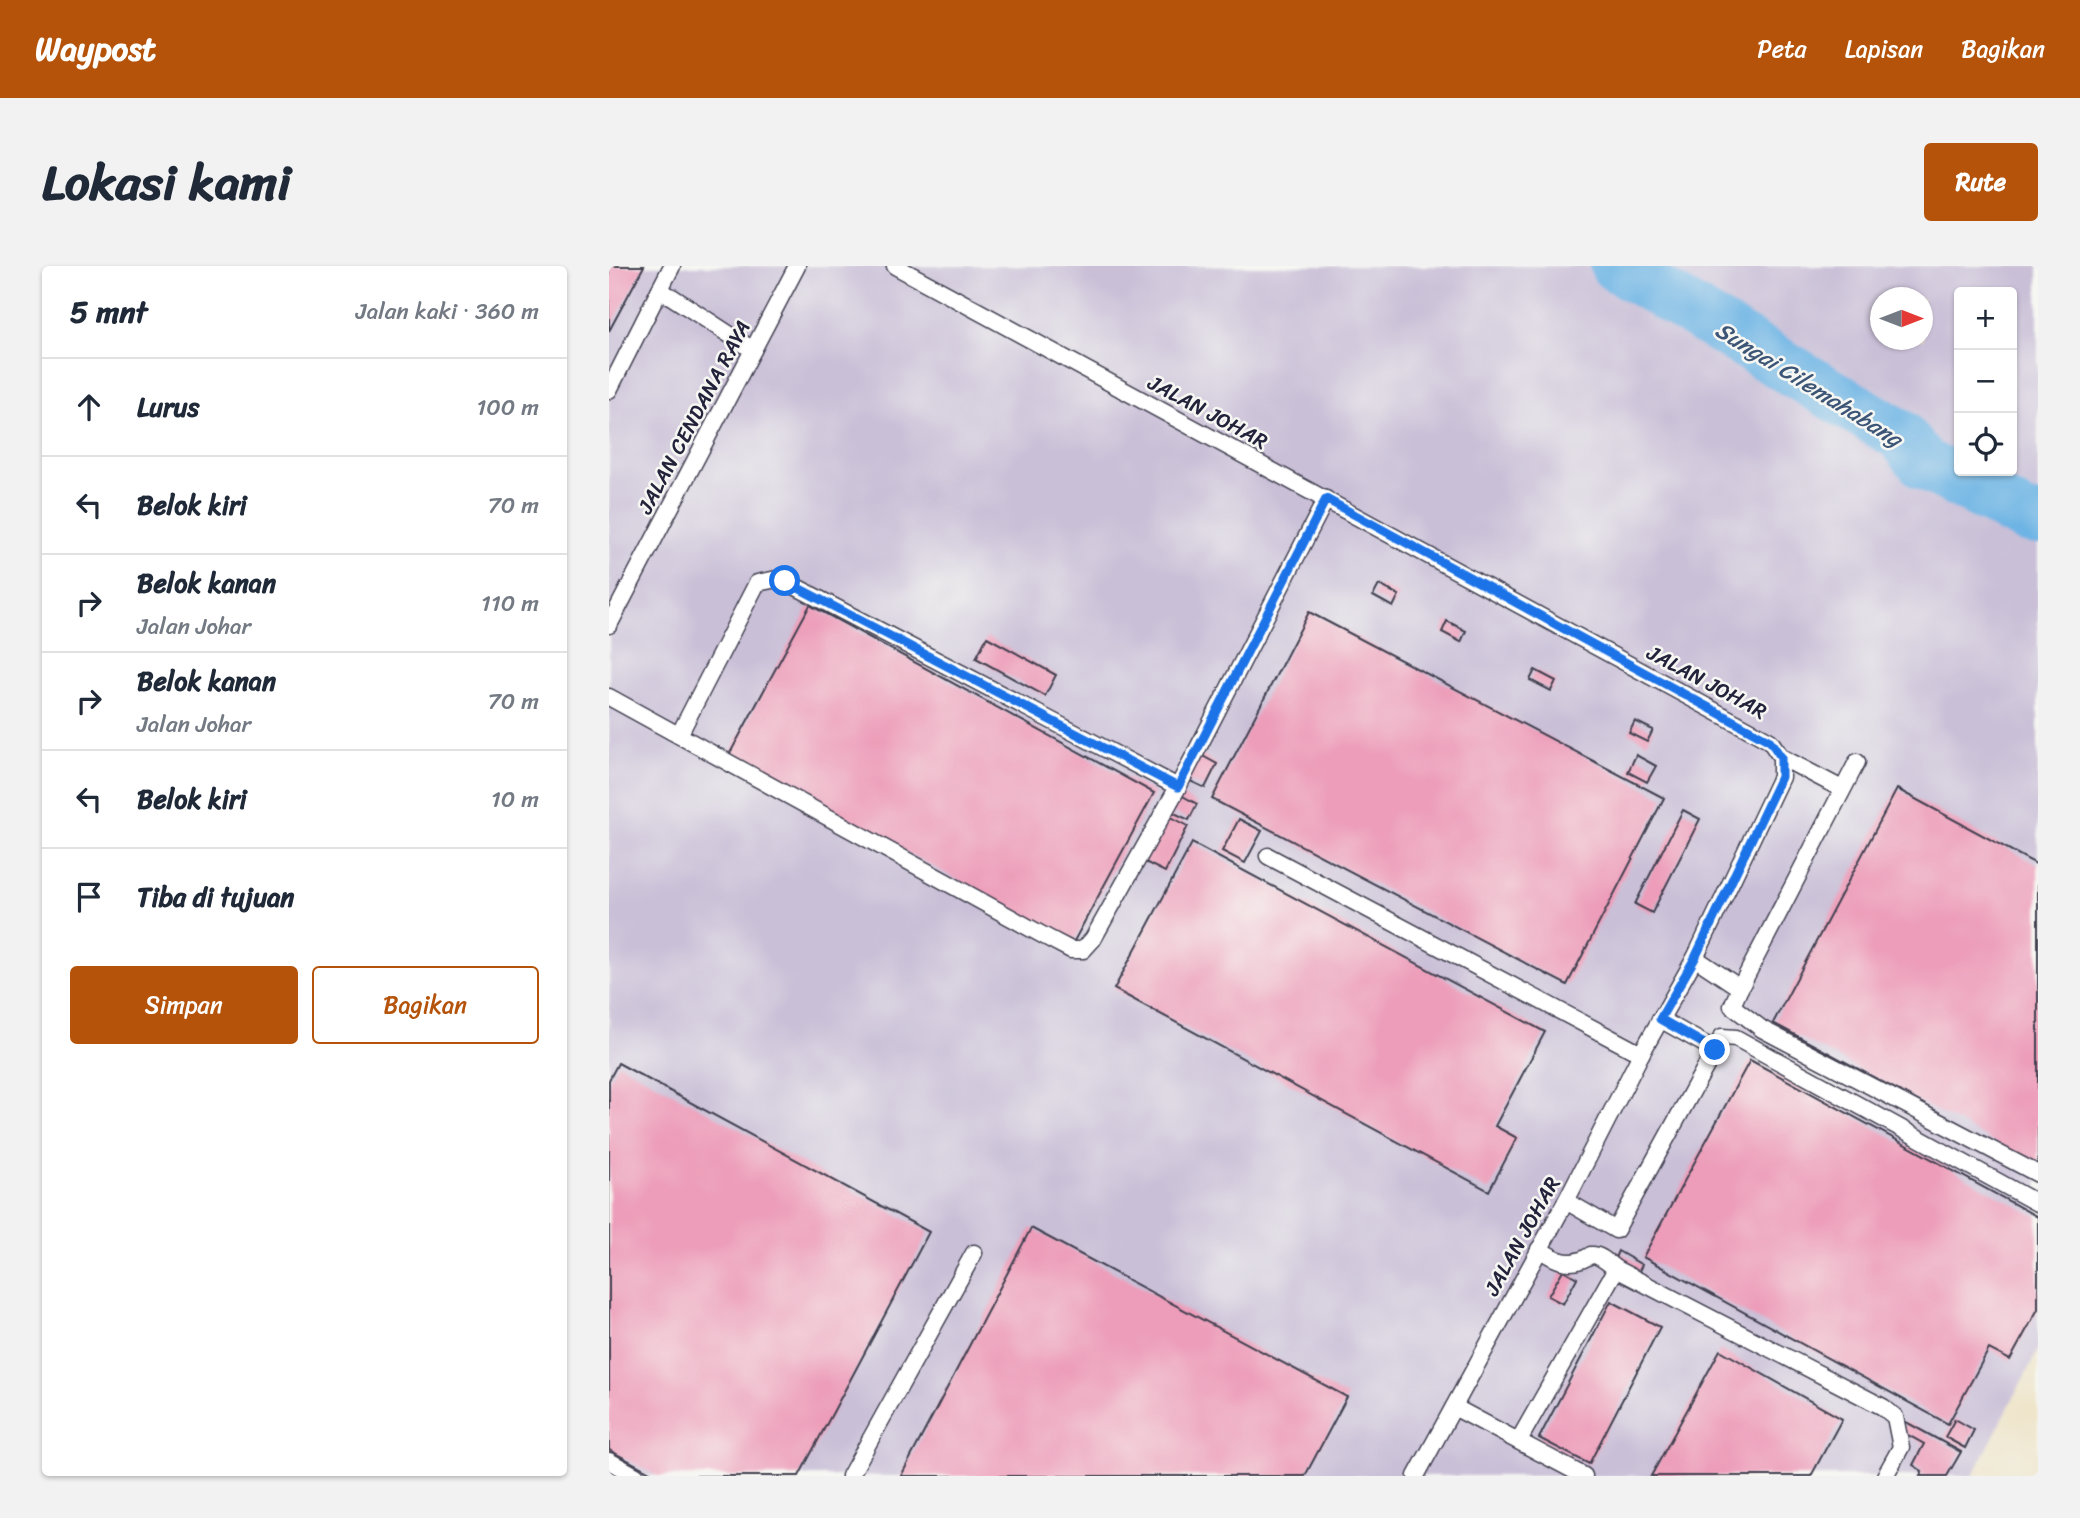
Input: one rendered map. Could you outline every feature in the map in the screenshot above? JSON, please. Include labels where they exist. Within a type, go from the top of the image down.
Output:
[{"type":"lane","points":[[609,390],[673,266]]},
{"type":"lane","name":"JALAN CENDANA RAYA","points":[[609,625],[797,266]]},
{"type":"lane","name":"JALAN JOHAR","points":[[895,266],[1770,741],[1781,757],[1781,777],[1695,958],[1640,1054],[1566,1201],[1416,1476]]},
{"type":"lane","points":[[659,291],[753,350]]},
{"type":"lane","points":[[609,697],[1071,950],[1083,950],[1093,939],[1178,787],[1326,499]]},
{"type":"lane","points":[[679,735],[757,583],[777,579],[1178,787]]},
{"type":"lane","points":[[1781,757],[1842,789]]},
{"type":"lane","points":[[1857,762],[1732,1006],[1762,1029],[2038,1174]]},
{"type":"lane","points":[[1268,856],[1640,1054]]},
{"type":"lane","points":[[1695,958],[1740,988]]},
{"type":"lane","points":[[1660,1019],[1715,1050]]},
{"type":"lane","points":[[1566,1201],[1616,1230],[1722,1037],[1736,1038],[2037,1203]]},
{"type":"lane","points":[[1539,1249],[1566,1263],[1580,1261],[1591,1255],[1600,1257],[1615,1269],[1883,1407],[1895,1417],[1901,1447],[1885,1476]]},
{"type":"lane","points":[[850,1476],[974,1253]]},
{"type":"lane","points":[[1519,1440],[1615,1269]]},
{"type":"lane","points":[[1454,1407],[1584,1476]]},
{"type":"lane","points":[[609,1461],[636,1476]]},
{"type":"shaded area","points":[[609,266],[2038,266],[2038,1350],[1973,1476],[609,1476]]},
{"type":"building","points":[[609,266],[644,266],[609,331]]},
{"type":"building","points":[[1379,585],[1399,595],[1393,607],[1373,596]]},
{"type":"building","points":[[810,605],[1154,793],[1073,943],[729,755]]},
{"type":"building","points":[[1309,612],[1664,798],[1567,985],[1212,799]]},
{"type":"building","points":[[1447,621],[1466,631],[1461,642],[1442,632]]},
{"type":"building","points":[[987,637],[1056,675],[1045,696],[976,658]]},
{"type":"building","points":[[1535,670],[1556,681],[1551,691],[1530,680]]},
{"type":"building","points":[[1635,721],[1653,730],[1647,742],[1629,733]]},
{"type":"building","points":[[1199,754],[1217,764],[1205,788],[1186,779]]},
{"type":"building","points":[[1636,755],[1656,766],[1647,782],[1628,772]]},
{"type":"building","points":[[1897,789],[2038,865],[2038,1166],[1773,1023]]},
{"type":"building","points":[[1179,794],[1197,804],[1189,820],[1170,811]]},
{"type":"building","points":[[1683,810],[1700,819],[1652,913],[1635,904]]},
{"type":"building","points":[[1165,814],[1188,826],[1165,872],[1141,860]]},
{"type":"building","points":[[1239,819],[1262,831],[1245,863],[1222,851]]},
{"type":"building","points":[[1192,843],[1545,1032],[1495,1126],[1517,1138],[1489,1191],[1114,989]]},
{"type":"building","points":[[1750,1060],[2038,1217],[2038,1309],[2010,1360],[1989,1349],[1948,1424],[1643,1257]]},
{"type":"building","points":[[618,1063],[929,1232],[799,1476],[657,1476],[609,1450],[609,1080]]},
{"type":"building","points":[[1031,1228],[1347,1397],[1305,1476],[901,1476]]},
{"type":"building","points":[[1618,1251],[1642,1265],[1638,1273],[1614,1260]]},
{"type":"building","points":[[1563,1270],[1577,1278],[1563,1304],[1548,1296]]},
{"type":"building","points":[[1611,1301],[1660,1327],[1589,1464],[1539,1438]]},
{"type":"building","points":[[1720,1350],[1842,1419],[1811,1476],[1651,1476]]},
{"type":"building","points":[[1955,1419],[1974,1430],[1965,1448],[1945,1437]]},
{"type":"building","points":[[1906,1422],[1961,1452],[1947,1476],[1920,1476],[1922,1471],[1913,1465],[1924,1444],[1901,1431]]},
{"type":"waterway","name":"Sungai Cilemahabang","points":[[1616,266],[1900,435],[1924,464],[2026,517],[2038,519]]},
{"type":"route","points":[[785,581],[1178,787],[1326,499],[1770,741],[1781,757],[1781,777],[1695,958],[1660,1019],[1715,1050]]}]
